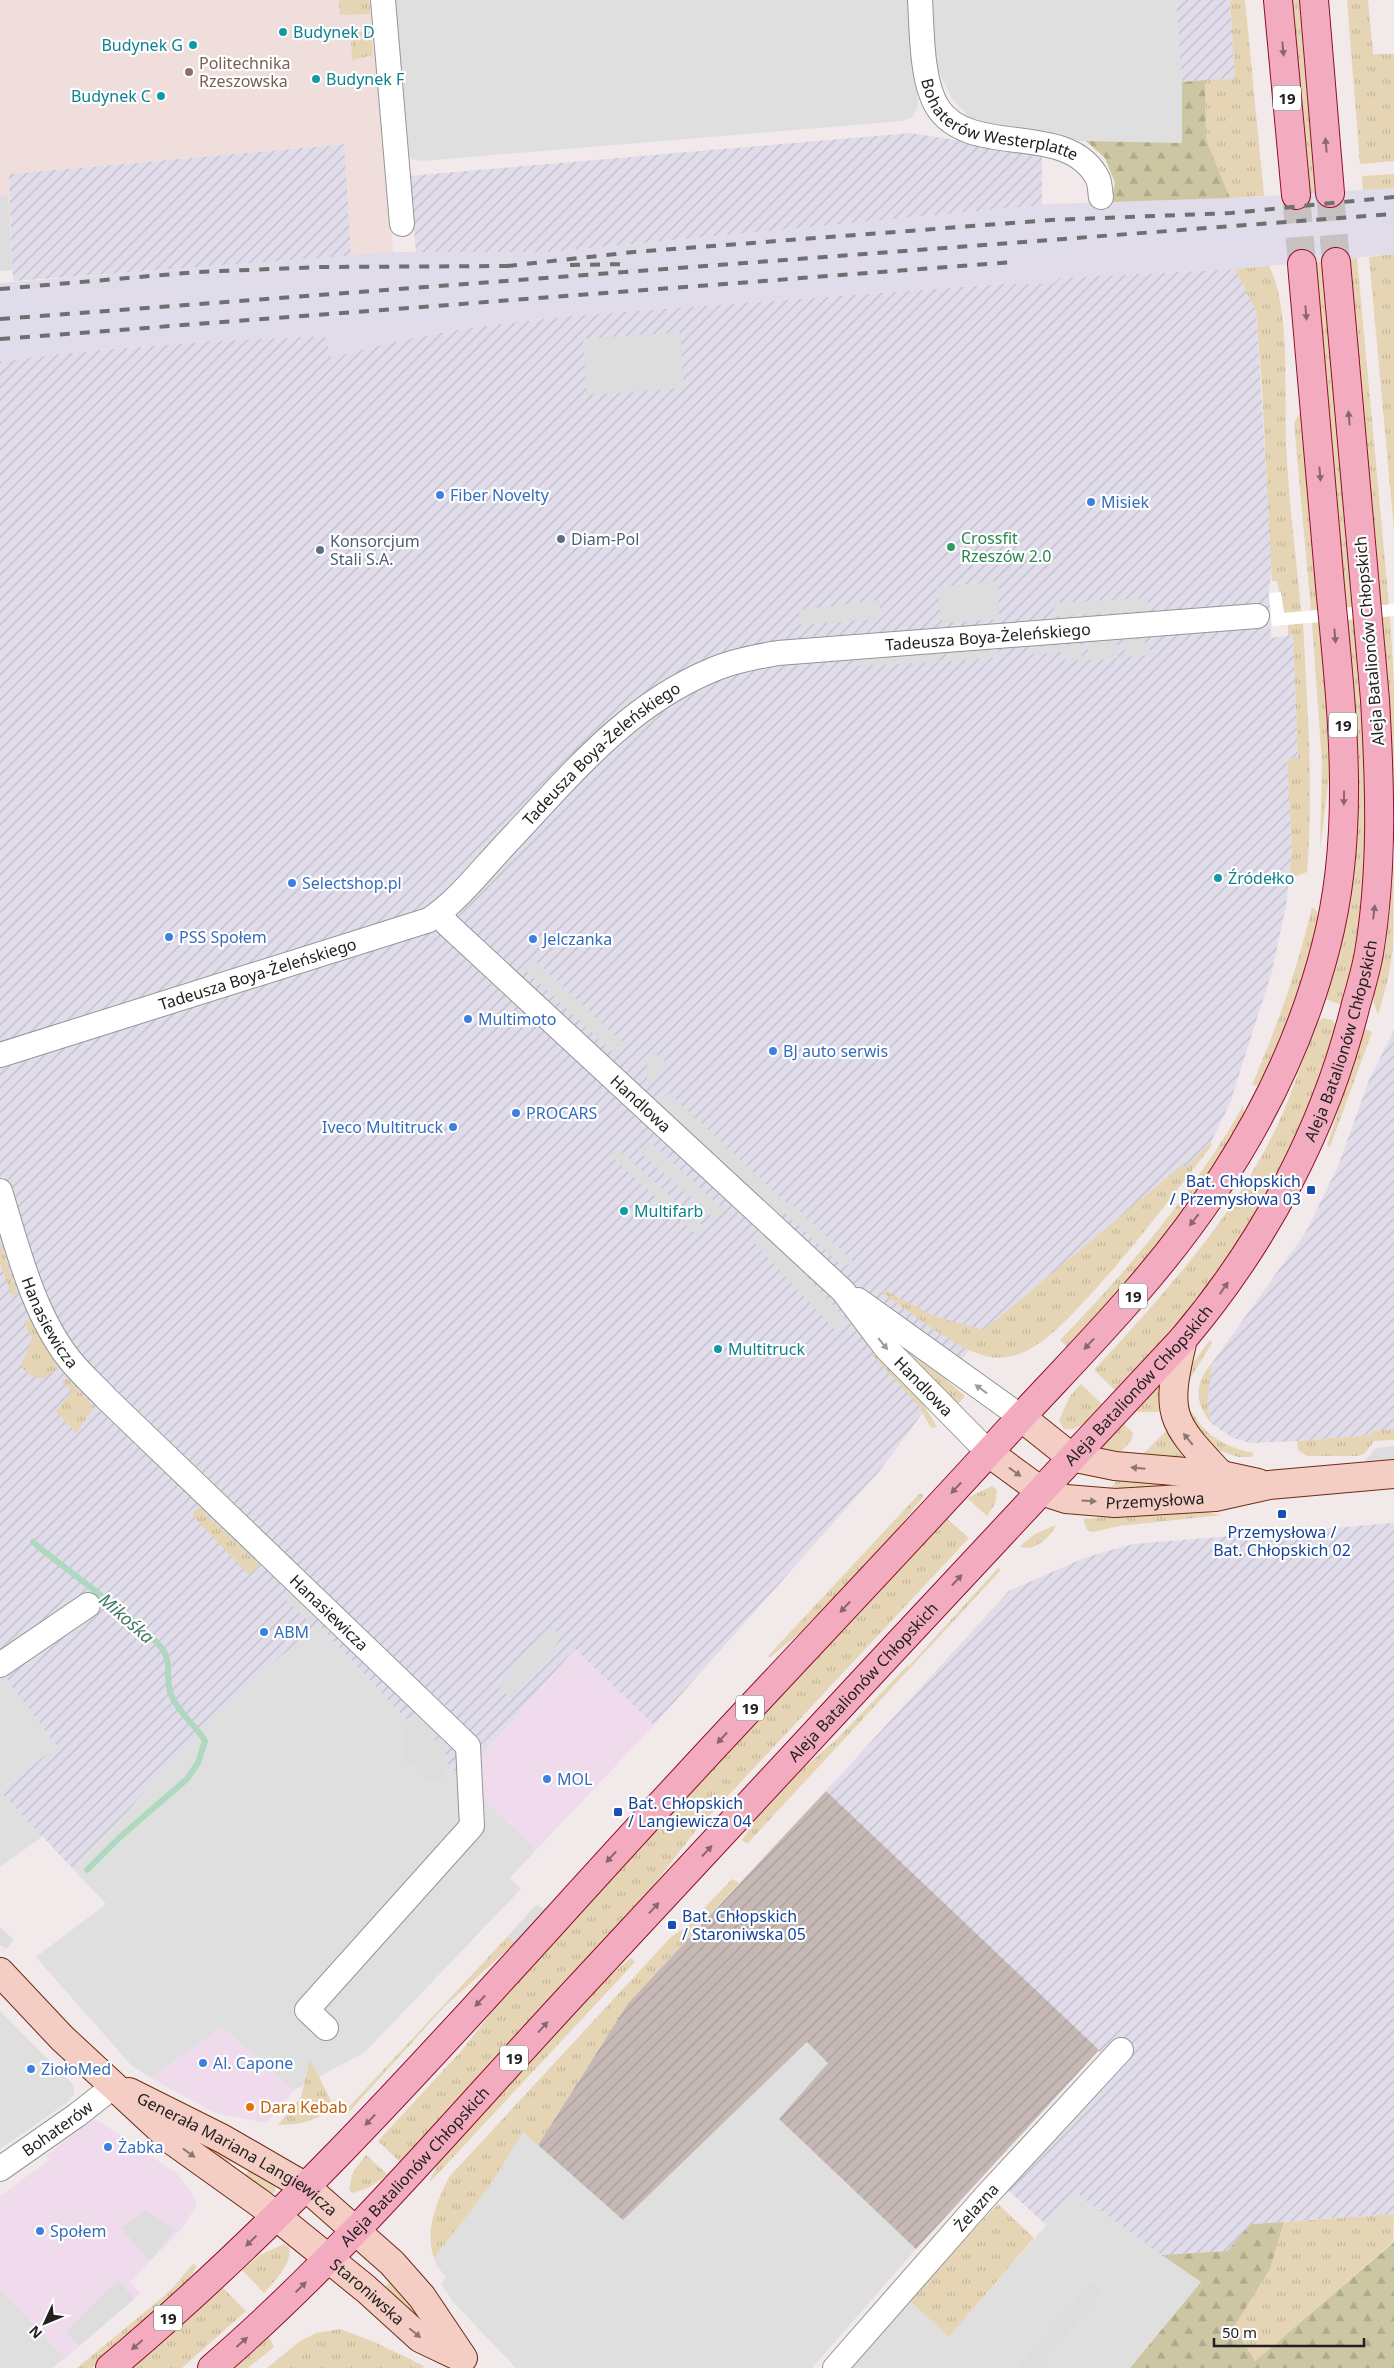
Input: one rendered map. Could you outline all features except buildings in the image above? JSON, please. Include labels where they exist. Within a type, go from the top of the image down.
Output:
[{"type":"main road","name":"19","points":[[1278,0],[1296,195]]},
{"type":"main road","name":"19","points":[[1314,0],[1330,193]]},
{"type":"main road","name":"Aleja Batalionów Chłopskich","points":[[329,2259],[1071,1457],[1183,1339],[1230,1279],[1260,1234],[1300,1158],[1343,1058],[1369,954],[1378,856],[1379,757],[1336,262]]},
{"type":"main road","name":"Aleja Batalionów Chłopskich","points":[[276,2217],[989,1453],[1137,1291],[1199,1214],[1232,1165],[1266,1105],[1307,1011],[1326,948],[1335,904],[1343,847],[1343,722],[1302,264]]},
{"type":"main road","name":"19","points":[[110,2368],[185,2303],[276,2217]]},
{"type":"main road","name":"19","points":[[212,2368],[257,2329],[329,2259]]},
{"type":"street","points":[[383,0],[402,224]]},
{"type":"street","name":"Bohaterów Westerplatte","points":[[920,0],[931,94],[947,120],[962,129],[1047,145],[1074,154],[1089,167],[1098,180],[1101,197]]},
{"type":"street","name":"Tadeusza Boya-Żeleńskiego","points":[[0,1055],[429,920],[440,912],[621,724],[654,700],[714,669],[778,652],[1257,616]]},
{"type":"street","name":"Handlowa","points":[[440,912],[447,924],[843,1291],[886,1348],[989,1453]]},
{"type":"street","name":"Hanasiewicza","points":[[0,1191],[33,1292],[50,1329],[69,1360],[107,1399],[468,1746],[472,1826],[307,2010],[326,2028]]},
{"type":"street","name":"Handlowa","points":[[843,1291],[870,1308],[1022,1417]]},
{"type":"street","points":[[1183,1339],[1173,1381],[1172,1409],[1180,1428],[1221,1475]]},
{"type":"street","points":[[1022,1417],[1071,1457]]},
{"type":"street","points":[[989,1453],[1041,1491]]},
{"type":"street","name":"Przemysłowa","points":[[1071,1457],[1115,1466],[1221,1475],[1269,1485]]},
{"type":"street","name":"Przemysłowa","points":[[1041,1491],[1066,1498],[1115,1503],[1215,1496],[1269,1485],[1394,1474]]},
{"type":"street","points":[[0,1665],[88,1605]]},
{"type":"street","name":"Generała Mariana Langiewicza","points":[[0,1972],[62,2038],[173,2142],[276,2217]]},
{"type":"street","name":"Żelazna","points":[[835,2368],[986,2196],[1121,2050]]},
{"type":"street","name":"Generała Mariana Langiewicza","points":[[114,2086],[206,2130],[306,2187],[356,2230]]},
{"type":"street","name":"Bohaterów","points":[[0,2169],[77,2116],[114,2086]]},
{"type":"street","name":"Staroniwska","points":[[276,2217],[329,2259],[420,2338],[468,2363]]},
{"type":"street","name":"Staroniwska","points":[[356,2230],[392,2263],[422,2297],[468,2363]]},
{"type":"shaded area","name":"Politechnika Rzeszowska","points":[[0,0],[373,0],[393,252],[351,256],[344,144],[9,174],[12,270],[0,271]]},
{"type":"shaded area","points":[[392,0],[909,0],[918,104],[912,117],[902,121],[421,161],[412,159],[406,152]]},
{"type":"shaded area","points":[[931,0],[1176,0],[1182,82],[1182,143],[1078,141],[987,124],[969,117],[952,99],[937,67]]},
{"type":"shaded area","points":[[1176,0],[1230,0],[1235,79],[1182,82]]},
{"type":"shaded area","points":[[911,133],[1042,154],[1042,205],[550,252],[416,252],[409,176]]},
{"type":"shaded area","points":[[345,144],[351,256],[14,281],[9,174]]},
{"type":"shaded area","points":[[1394,188],[1394,254],[1235,269],[1059,278],[1053,284],[1001,284],[577,315],[467,328],[402,340],[331,358],[325,336],[210,341],[67,353],[0,361],[0,283],[393,252],[550,252],[1050,204],[1255,197]]},
{"type":"shaded area","points":[[8,196],[12,270],[0,271],[0,197]]},
{"type":"shaded area","points":[[1235,269],[1256,311],[1272,564],[1269,593],[1271,638],[1293,635],[1298,758],[1287,759],[1292,849],[1286,906],[1272,971],[1230,1103],[1211,1142],[1185,1168],[1182,1166],[984,1330],[881,1469],[654,1725],[575,1649],[461,1778],[318,1624],[214,1715],[74,1870],[0,1791],[57,1746],[0,1671],[0,361],[67,353],[210,341],[325,336],[331,357],[402,340],[467,328],[577,315],[1001,284],[1053,284],[1059,278]]},
{"type":"shaded area","points":[[680,332],[684,388],[587,395],[583,339]]},
{"type":"shaded area","points":[[999,581],[999,619],[942,623],[937,587]]},
{"type":"shaded area","points":[[1148,598],[1148,611],[1055,616],[1053,603]]},
{"type":"shaded area","points":[[880,600],[880,619],[801,625],[799,610]]},
{"type":"shaded area","points":[[1141,639],[1148,645],[1154,655],[1125,657],[1124,640]]},
{"type":"shaded area","points":[[1117,641],[1118,658],[1089,660],[1087,643]]},
{"type":"shaded area","points":[[1081,644],[1082,660],[1065,661],[1064,652],[1026,655],[1034,647]]},
{"type":"shaded area","points":[[997,650],[1007,657],[947,661],[947,653]]},
{"type":"shaded area","points":[[939,654],[939,662],[856,666],[856,659]]},
{"type":"shaded area","points":[[533,959],[620,1040],[626,1043],[615,1054],[524,969]]},
{"type":"shaded area","points":[[1394,1030],[1394,1429],[1372,1431],[1372,1435],[1297,1441],[1250,1443],[1233,1438],[1212,1424],[1207,1404],[1212,1363],[1306,1232],[1338,1166],[1369,1080]]},
{"type":"shaded area","points":[[654,1052],[668,1065],[648,1086],[646,1069],[649,1058]]},
{"type":"shaded area","points":[[669,1093],[787,1204],[790,1202],[856,1264],[841,1265],[783,1211],[779,1214],[658,1102]]},
{"type":"shaded area","name":"Multifarb","points":[[653,1144],[725,1211],[716,1220],[637,1149]]},
{"type":"shaded area","name":"Multifarb","points":[[616,1147],[705,1228],[697,1235],[610,1155]]},
{"type":"shaded area","points":[[765,1232],[846,1319],[835,1330],[754,1242]]},
{"type":"shaded area","points":[[1394,1446],[1394,1459],[1365,1461],[1376,1448]]},
{"type":"shaded area","points":[[1394,1523],[1394,2214],[1251,2224],[1228,2251],[1162,2255],[1075,2192],[1046,2225],[1007,2189],[1112,2064],[826,1791],[1009,1591],[1084,1558],[1133,1544]]},
{"type":"shaded area","points":[[291,1586],[315,1609],[311,1624],[286,1600]]},
{"type":"shaded area","points":[[318,1624],[461,1778],[536,1850],[510,1878],[521,1889],[365,2052],[294,2090],[222,2027],[151,2078],[131,2065],[36,1957],[106,1904],[74,1870],[214,1715]]},
{"type":"shaded area","points":[[551,1626],[562,1637],[511,1698],[499,1688]]},
{"type":"shaded area","points":[[575,1649],[654,1725],[536,1850],[461,1778]]},
{"type":"shaded area","points":[[0,1671],[57,1746],[0,1791]]},
{"type":"shaded area","points":[[413,1701],[442,1731],[431,1734],[431,1740],[445,1740],[446,1763],[441,1764],[441,1767],[446,1768],[445,1780],[425,1782],[417,1771],[417,1762],[403,1763],[402,1722],[414,1720]]},
{"type":"shaded area","points":[[0,1791],[43,1836],[0,1867]]},
{"type":"shaded area","points":[[826,1791],[1099,2050],[916,2249],[779,2119],[828,2063],[807,2042],[623,2220],[538,2145],[628,2003]]},
{"type":"shaded area","points":[[536,1905],[546,1909],[515,1943],[508,1936]]},
{"type":"shaded area","points":[[0,1927],[14,1940],[6,1949],[0,1945]]},
{"type":"shaded area","points":[[0,2011],[74,2086],[74,2095],[65,2104],[0,2149]]},
{"type":"shaded area","points":[[222,2027],[294,2090],[266,2123],[215,2113],[151,2078]]},
{"type":"shaded area","points":[[807,2042],[829,2063],[779,2119],[916,2249],[812,2368],[516,2368],[452,2301],[441,2283],[446,2277],[437,2266],[434,2258],[489,2187],[523,2132],[623,2219]]},
{"type":"shaded area","points":[[94,2118],[176,2173],[192,2193],[197,2205],[182,2228],[130,2282],[141,2293],[65,2358],[0,2289],[0,2196],[49,2160],[46,2156]]},
{"type":"shaded area","points":[[1075,2192],[1201,2282],[1130,2368],[850,2368],[909,2300],[949,2337]]},
{"type":"shaded area","points":[[146,2210],[175,2230],[149,2261],[121,2228]]},
{"type":"shaded area","points":[[118,2280],[134,2299],[79,2346],[66,2332]]},
{"type":"shaded area","points":[[1091,2283],[1102,2293],[1038,2368],[1017,2368]]},
{"type":"shaded area","points":[[0,2289],[65,2358],[52,2368],[0,2368]]},
{"type":"green space","points":[[339,0],[369,0],[370,14],[340,15]]},
{"type":"green space","points":[[1230,0],[1245,0],[1264,196],[1230,198],[1206,139],[1205,80],[1235,79]]},
{"type":"green space","points":[[1292,0],[1299,0],[1316,193],[1309,193]]},
{"type":"green space","points":[[1347,0],[1368,0],[1373,54],[1394,54],[1394,161],[1360,164]]},
{"type":"green space","points":[[351,32],[371,32],[373,55],[352,60]]},
{"type":"green space","points":[[1205,80],[1206,139],[1230,198],[1111,202],[1115,183],[1105,158],[1086,141],[1182,143],[1182,82]]},
{"type":"green space","points":[[1394,174],[1394,188],[1363,190],[1362,176]]},
{"type":"green space","points":[[1394,254],[1394,530],[1369,257]]},
{"type":"green space","points":[[1357,258],[1389,605],[1378,605],[1348,259]]},
{"type":"green space","points":[[1323,261],[1353,607],[1346,607],[1315,262]]},
{"type":"green space","points":[[1269,266],[1276,284],[1284,327],[1287,461],[1301,611],[1284,613],[1277,581],[1272,581],[1256,311],[1235,269]]},
{"type":"green space","points":[[1302,409],[1320,610],[1311,610],[1294,423]]},
{"type":"green space","points":[[1390,616],[1394,683],[1394,844],[1391,843],[1379,617]]},
{"type":"green space","points":[[1353,619],[1364,773],[1365,850],[1363,888],[1355,957],[1349,986],[1342,1005],[1325,999],[1340,952],[1349,905],[1354,858],[1356,764],[1346,620]]},
{"type":"green space","points":[[1321,622],[1330,739],[1330,768],[1320,850],[1322,763],[1312,623]]},
{"type":"green space","points":[[1303,623],[1309,748],[1309,841],[1307,872],[1289,879],[1292,849],[1287,759],[1298,758],[1293,635],[1288,636],[1288,625]]},
{"type":"green space","points":[[1394,867],[1393,949],[1388,979],[1378,1015],[1373,1000],[1373,988],[1390,871]]},
{"type":"green space","points":[[1312,907],[1317,911],[1319,919],[1297,1001],[1261,1086],[1252,1085],[1286,997]]},
{"type":"green space","points":[[1323,1018],[1332,1020],[1335,1024],[1335,1038],[1301,1128],[1253,1221],[1181,1322],[1117,1392],[1094,1370],[1195,1255],[1240,1193],[1277,1126],[1293,1088],[1316,1023]]},
{"type":"green space","points":[[1364,1028],[1372,1032],[1330,1147],[1327,1146]]},
{"type":"green space","points":[[1243,1105],[1245,1118],[1173,1229],[1069,1349],[1060,1340],[1094,1305],[1172,1212],[1230,1128]]},
{"type":"green space","points":[[1211,1142],[1212,1145],[1154,1220],[1108,1275],[1055,1330],[1026,1351],[1000,1357],[990,1357],[977,1353],[934,1330],[882,1293],[884,1290],[934,1316],[984,1330],[1182,1165],[1185,1168]]},
{"type":"green space","points":[[0,1240],[18,1296],[11,1294],[0,1263]]},
{"type":"green space","points":[[29,1318],[58,1369],[42,1378],[35,1378],[21,1367],[32,1338],[24,1322]]},
{"type":"green space","points":[[1210,1340],[1212,1343],[1183,1390],[1193,1363]]},
{"type":"green space","points":[[906,1349],[909,1349],[965,1396],[958,1404]]},
{"type":"green space","points":[[872,1355],[889,1364],[908,1385],[937,1427],[931,1428],[919,1406]]},
{"type":"green space","points":[[1212,1363],[1207,1404],[1212,1424],[1202,1409],[1198,1394],[1202,1379]]},
{"type":"green space","points":[[67,1378],[94,1407],[76,1433],[56,1411],[72,1392],[63,1382]]},
{"type":"green space","points":[[1161,1383],[1163,1406],[1158,1412],[1137,1412],[1134,1409]]},
{"type":"green space","points":[[1081,1384],[1104,1406],[1076,1428],[1064,1429],[1059,1420],[1070,1396]]},
{"type":"green space","points":[[1191,1412],[1212,1436],[1231,1447],[1253,1453],[1252,1457],[1238,1457],[1212,1448],[1184,1413]]},
{"type":"green space","points":[[1122,1422],[1133,1433],[1131,1441],[1118,1455],[1101,1450],[1101,1445]]},
{"type":"green space","points":[[1170,1427],[1189,1458],[1141,1456]]},
{"type":"green space","points":[[1394,1429],[1394,1440],[1374,1441],[1365,1453],[1358,1456],[1307,1456],[1298,1450],[1297,1441],[1372,1435],[1372,1431]]},
{"type":"green space","points":[[1120,1476],[1219,1482],[1129,1490],[1111,1488]]},
{"type":"green space","points":[[992,1486],[997,1490],[995,1504],[987,1516],[967,1498]]},
{"type":"green space","points":[[920,1493],[924,1496],[870,1563],[816,1620],[769,1658],[768,1656]]},
{"type":"green space","points":[[199,1507],[260,1565],[249,1575],[192,1515]]},
{"type":"green space","points":[[1191,1509],[1222,1515],[1119,1526],[1093,1532],[1087,1530],[1083,1519]]},
{"type":"green space","points":[[945,1517],[969,1538],[697,1829],[628,1918],[401,2163],[378,2141],[462,2050],[532,1961]]},
{"type":"green space","points":[[1056,1525],[1046,1539],[1036,1546],[1025,1548],[1020,1546],[1035,1534]]},
{"type":"green space","points":[[999,1567],[1000,1571],[747,1844],[742,1840],[767,1803],[838,1738],[909,1666]]},
{"type":"green space","points":[[732,1879],[739,1883],[628,2003],[538,2145],[523,2132],[489,2187],[434,2258],[430,2237],[433,2216],[449,2177],[671,1937],[686,1927]]},
{"type":"green space","points":[[508,1936],[515,1943],[445,2006],[348,2113],[345,2111]]},
{"type":"green space","points":[[631,1958],[635,1962],[431,2181],[439,2161],[590,1994],[592,1995],[600,1984]]},
{"type":"green space","points":[[310,2059],[334,2107],[308,2121],[278,2125],[301,2097]]},
{"type":"green space","points":[[166,2121],[234,2158],[227,2166]]},
{"type":"green space","points":[[366,2155],[388,2175],[366,2189],[352,2193],[349,2189],[353,2172]]},
{"type":"green space","points":[[251,2168],[275,2186],[275,2192],[272,2193],[244,2177]]},
{"type":"green space","points":[[998,2204],[1034,2238],[949,2337],[909,2300]]},
{"type":"green space","points":[[1394,2214],[1393,2242],[1255,2361],[1234,2327],[1270,2269],[1284,2222]]},
{"type":"green space","points":[[1284,2222],[1270,2269],[1234,2327],[1255,2361],[1394,2242],[1394,2368],[1130,2368],[1201,2282],[1162,2255],[1227,2251],[1251,2224]]},
{"type":"green space","points":[[284,2244],[289,2247],[288,2259],[282,2272],[264,2293],[242,2270],[260,2255]]},
{"type":"green space","points":[[193,2264],[197,2266],[187,2282],[134,2333],[92,2368],[77,2368],[169,2292]]},
{"type":"green space","points":[[391,2280],[446,2343],[384,2288]]},
{"type":"green space","points":[[223,2288],[246,2311],[182,2368],[129,2368]]},
{"type":"green space","points":[[340,2329],[372,2341],[424,2366],[422,2368],[267,2368],[299,2342],[316,2333]]},
{"type":"green space","points":[[269,2337],[274,2347],[248,2368],[232,2368]]},
{"type":"pier","points":[[1281,592],[1284,613],[1394,604],[1394,616],[1272,626],[1269,593]]},
{"type":"waterway","name":"Mikośka","points":[[33,1542],[112,1604],[161,1647],[166,1655],[171,1695],[178,1707],[205,1741],[198,1763],[187,1779],[120,1837],[87,1870]]},
{"type":"tunnel","points":[[1330,193],[1336,262]]},
{"type":"tunnel","points":[[1296,195],[1302,264]]},
{"type":"railway","points":[[507,266],[634,252],[1051,220],[1231,213],[1394,197]]},
{"type":"railway","points":[[0,319],[1394,214]]},
{"type":"railway","points":[[0,339],[1013,262]]},
{"type":"railway","points":[[570,265],[628,264]]},
{"type":"railway","points":[[0,289],[197,272],[321,267],[513,266]]},
{"type":"place","name":"Budynek D","points":[[283,32]]},
{"type":"place","name":"Budynek G","points":[[193,45]]},
{"type":"place","name":"Politechnika Rzeszowska","points":[[189,72]]},
{"type":"place","name":"Budynek F","points":[[316,79]]},
{"type":"place","name":"Budynek C","points":[[161,96]]},
{"type":"place","name":"Fiber Novelty","points":[[440,495]]},
{"type":"place","name":"Misiek","points":[[1091,502]]},
{"type":"place","name":"Diam-Pol","points":[[561,539]]},
{"type":"place","name":"Crossfit Rzeszów 2.0","points":[[951,547]]},
{"type":"place","name":"Konsorcjum Stali S.A.","points":[[320,550]]},
{"type":"place","name":"Źródełko","points":[[1218,878]]},
{"type":"place","name":"Selectshop.pl","points":[[292,883]]},
{"type":"place","name":"PSS Społem","points":[[169,937]]},
{"type":"place","name":"Jelczanka","points":[[533,939]]},
{"type":"place","name":"Multimoto","points":[[468,1019]]},
{"type":"place","name":"BJ auto serwis","points":[[773,1051]]},
{"type":"place","name":"PROCARS","points":[[516,1113]]},
{"type":"place","name":"Iveco Multitruck","points":[[453,1127]]},
{"type":"place","name":"Bat. Chłopskich / Przemysłowa 03","points":[[1311,1190]]},
{"type":"place","name":"Multifarb","points":[[624,1211]]},
{"type":"place","name":"Multitruck","points":[[718,1349]]},
{"type":"place","name":"Przemysłowa / Bat. Chłopskich 02","points":[[1282,1514]]},
{"type":"place","name":"ABM","points":[[264,1632]]},
{"type":"place","name":"MOL","points":[[547,1779]]},
{"type":"place","name":"Bat. Chłopskich / Langiewicza 04","points":[[618,1812]]},
{"type":"place","name":"Bat. Chłopskich / Staroniwska 05","points":[[672,1925]]},
{"type":"place","name":"Al. Capone","points":[[203,2063]]},
{"type":"place","name":"ZiołoMed","points":[[31,2069]]},
{"type":"place","name":"Dara Kebab","points":[[250,2107]]},
{"type":"place","name":"Żabka","points":[[108,2147]]},
{"type":"place","name":"Społem","points":[[40,2231]]}]
